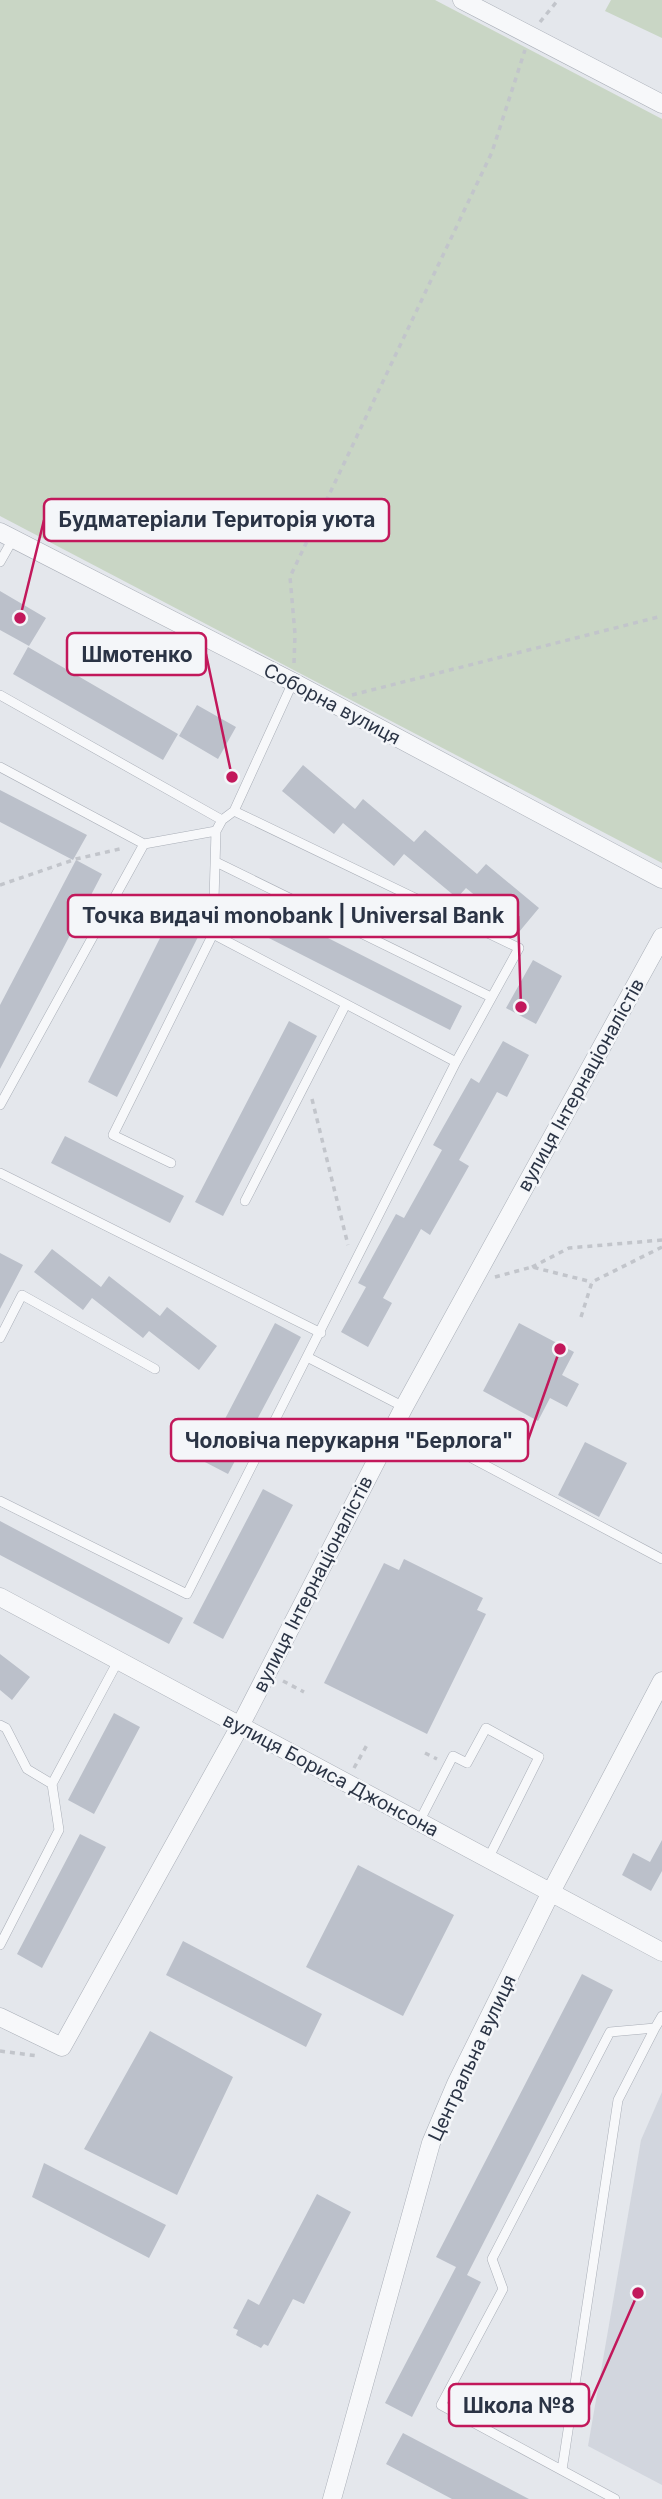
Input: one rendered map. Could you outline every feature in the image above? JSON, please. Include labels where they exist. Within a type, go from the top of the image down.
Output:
[{"type":"street","points":[[462,0],[662,104]]},
{"type":"street","name":"Соборна вулиця","points":[[6,536],[293,682],[662,879]]},
{"type":"street","name":"вулиця Інтернаціоналістів","points":[[0,2017],[62,2047],[240,1726],[401,1413],[662,937]]},
{"type":"street","name":"вулиця Бориса Джонсона","points":[[0,1597],[662,1952]]},
{"type":"street","name":"Центральна вулиця","points":[[332,2499],[431,2143],[456,2084],[551,1892],[662,1681]]},
{"type":"lane","points":[[0,562],[6,536]]},
{"type":"lane","points":[[171,1163],[113,1135],[213,934],[216,831],[222,820],[234,811],[293,682]]},
{"type":"lane","points":[[0,695],[222,820]]},
{"type":"lane","points":[[0,767],[144,844],[216,831]]},
{"type":"lane","points":[[0,1500],[187,1594],[309,1358],[456,1062],[519,948],[234,811]]},
{"type":"lane","points":[[0,1105],[144,844]]},
{"type":"lane","points":[[216,862],[491,997]]},
{"type":"lane","points":[[213,934],[456,1062]]},
{"type":"lane","points":[[244,1201],[346,1004]]},
{"type":"lane","points":[[0,1173],[321,1333]]},
{"type":"lane","points":[[0,1338],[22,1295],[155,1369]]},
{"type":"lane","points":[[309,1358],[401,1413],[662,1559]]},
{"type":"lane","points":[[0,1945],[58,1829],[52,1784],[118,1661]]},
{"type":"lane","points":[[0,1725],[6,1728],[27,1769],[52,1784]]},
{"type":"lane","points":[[419,1822],[453,1756],[467,1763],[486,1728],[529,1751],[539,1757],[488,1859]]},
{"type":"lane","points":[[562,2470],[618,2100],[662,2015]]},
{"type":"lane","points":[[615,2499],[441,2405],[503,2290],[492,2259],[610,2032],[655,2028]]},
{"type":"path","points":[[293,682],[295,634],[290,577],[492,152],[530,36],[558,0]]},
{"type":"path","points":[[328,701],[662,616]]},
{"type":"path","points":[[0,885],[76,859],[144,844]]},
{"type":"path","points":[[307,1080],[354,1267]]},
{"type":"path","points":[[472,1284],[532,1267],[569,1248],[662,1240]]},
{"type":"path","points":[[532,1267],[592,1282],[662,1247]]},
{"type":"path","points":[[582,1317],[592,1282]]},
{"type":"path","points":[[283,1681],[304,1692]]},
{"type":"path","points":[[346,1783],[367,1745]]},
{"type":"path","points":[[425,1753],[439,1760]]},
{"type":"shaded area","points":[[662,2092],[662,2485],[588,2446],[641,2140]]},
{"type":"green space","points":[[0,0],[435,0],[662,119],[662,863],[0,516]]},
{"type":"green space","points":[[611,0],[662,0],[662,38],[605,11]]},
{"type":"building","points":[[0,591],[46,618],[29,646],[0,630]]},
{"type":"building","points":[[28,647],[178,734],[163,760],[13,674]]},
{"type":"building","points":[[197,705],[236,727],[218,759],[179,736]]},
{"type":"building","points":[[303,765],[355,809],[363,799],[414,842],[425,830],[477,874],[486,864],[539,908],[519,932],[466,888],[457,898],[404,854],[394,866],[343,823],[334,834],[282,791]]},
{"type":"building","points":[[0,790],[87,835],[73,860],[0,822]]},
{"type":"building","points":[[76,860],[102,874],[0,1069],[0,1005]]},
{"type":"building","points":[[261,904],[462,1006],[450,1030],[249,928]]},
{"type":"building","points":[[170,918],[200,933],[117,1097],[88,1082]]},
{"type":"building","points":[[533,960],[562,976],[536,1024],[506,1008]]},
{"type":"building","points":[[289,1021],[317,1036],[223,1216],[195,1202]]},
{"type":"building","points":[[503,1041],[529,1055],[507,1097],[497,1092],[459,1160],[469,1166],[430,1235],[421,1229],[383,1298],[392,1303],[368,1347],[341,1332],[366,1287],[358,1283],[396,1214],[404,1218],[442,1150],[433,1145],[471,1078],[479,1083]]},
{"type":"building","points":[[65,1136],[184,1196],[170,1223],[51,1163]]},
{"type":"building","points":[[52,1249],[101,1287],[109,1276],[160,1316],[167,1307],[217,1346],[199,1370],[149,1331],[143,1338],[92,1298],[83,1310],[34,1272]]},
{"type":"building","points":[[0,1253],[23,1265],[0,1309]]},
{"type":"building","points":[[275,1323],[301,1337],[228,1474],[203,1461]]},
{"type":"building","points":[[519,1323],[574,1352],[562,1375],[579,1384],[567,1407],[550,1398],[538,1421],[483,1391]]},
{"type":"building","points":[[585,1442],[627,1463],[599,1517],[558,1495]]},
{"type":"building","points":[[263,1489],[293,1505],[223,1639],[193,1623]]},
{"type":"building","points":[[0,1521],[183,1618],[169,1644],[0,1555]]},
{"type":"building","points":[[404,1559],[483,1598],[477,1610],[486,1614],[427,1734],[324,1683],[384,1563],[399,1570]]},
{"type":"building","points":[[0,1654],[30,1677],[12,1700],[0,1690]]},
{"type":"building","points":[[114,1713],[140,1727],[94,1814],[68,1800]]},
{"type":"building","points":[[80,1834],[106,1847],[42,1968],[17,1954]]},
{"type":"building","points":[[662,1840],[662,1871],[651,1891],[622,1875],[633,1853],[650,1862]]},
{"type":"building","points":[[358,1865],[454,1915],[403,2016],[306,1967]]},
{"type":"building","points":[[183,1941],[322,2014],[306,2047],[166,1975]]},
{"type":"building","points":[[582,1974],[613,1990],[467,2275],[481,2282],[412,2417],[385,2403],[456,2267],[436,2257]]},
{"type":"building","points":[[150,2031],[233,2077],[177,2195],[84,2149]]},
{"type":"building","points":[[44,2163],[166,2225],[149,2258],[32,2197]]},
{"type":"building","points":[[317,2194],[351,2212],[304,2304],[293,2299],[268,2346],[264,2344],[261,2348],[236,2335],[238,2330],[233,2328],[248,2299],[259,2305]]},
{"type":"building","points":[[403,2433],[529,2499],[452,2499],[386,2464]]},
{"type":"place","name":"Будматеріали Територія уюта","points":[[20,618]]},
{"type":"place","name":"Шмотенко","points":[[232,777]]},
{"type":"place","name":"Точка видачі monobank | Universal Bank","points":[[521,1007]]},
{"type":"place","name":"Чоловіча перукарня \"Берлога\"","points":[[560,1349]]},
{"type":"place","name":"Школа №8","points":[[638,2293]]}]
